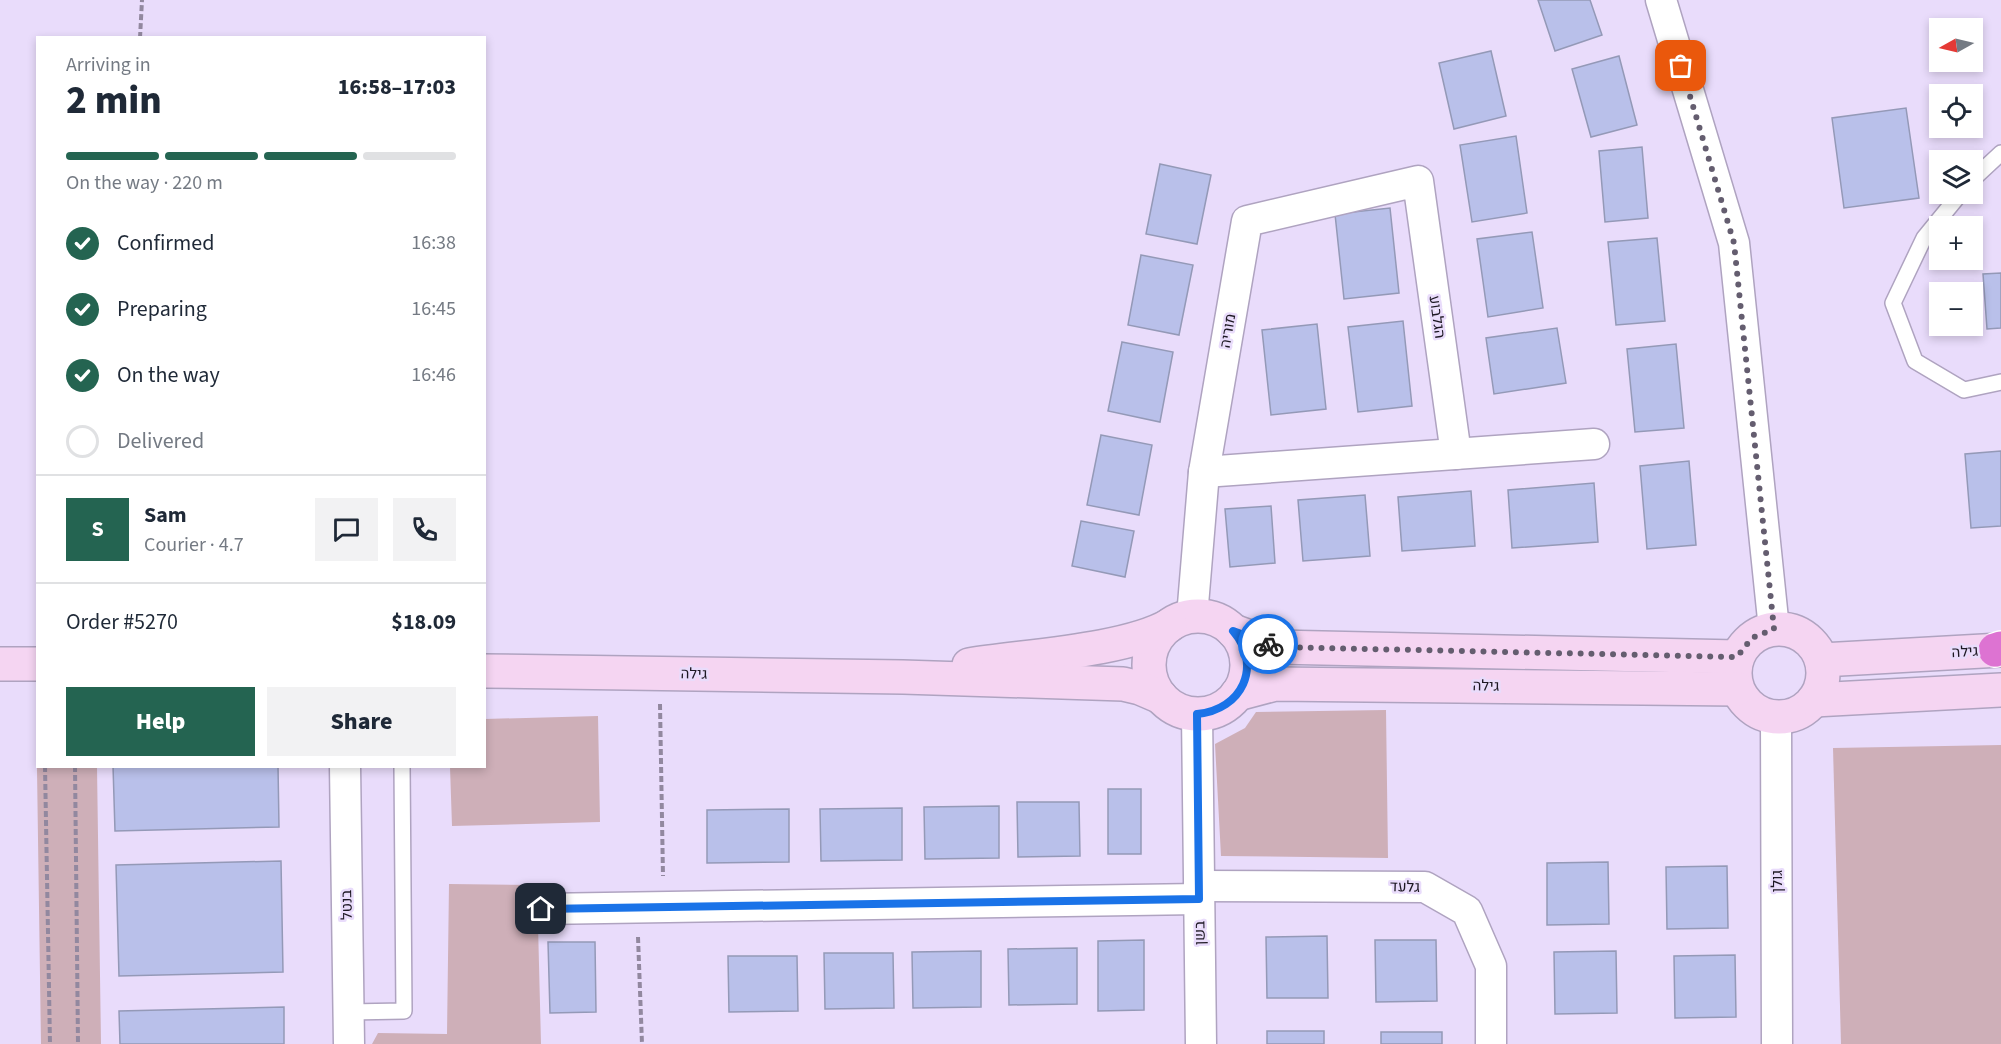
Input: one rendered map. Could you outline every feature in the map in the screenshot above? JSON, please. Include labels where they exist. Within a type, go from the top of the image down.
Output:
[{"type":"street","points":[[1661,0],[1734,243],[1774,629]]},
{"type":"street","name":"הגלבוע","points":[[1418,180],[1456,454]]},
{"type":"street","name":"מוריה","points":[[1181,621],[1247,221],[1418,180]]},
{"type":"street","points":[[1204,472],[1594,444]]},
{"type":"street","points":[[1233,631],[1242,643],[1247,658],[1244,682],[1237,694],[1220,709],[1197,714],[1175,708],[1161,697],[1152,680],[1150,656],[1159,636],[1181,621],[1214,619],[1233,631],[1277,647],[1737,673]]},
{"type":"street","name":"גילה","points":[[903,677],[1122,641],[1155,633],[1181,621]]},
{"type":"street","points":[[1774,629],[1798,633],[1808,639],[1822,660],[1824,674],[1821,688],[1814,700],[1797,713],[1776,718],[1752,709],[1737,673],[1752,638],[1774,629]]},
{"type":"street","name":"גילה","points":[[1822,660],[1999,649]]},
{"type":"street","points":[[0,664],[36,664]]},
{"type":"street","name":"גילה","points":[[486,671],[903,677],[1123,684],[1161,697]]},
{"type":"street","name":"גילה","points":[[1237,694],[1275,684],[1737,673]]},
{"type":"street","points":[[1814,700],[2001,690]]},
{"type":"street","name":"בשן","points":[[1197,714],[1201,1044]]},
{"type":"street","name":"גולן","points":[[1776,718],[1777,1044]]},
{"type":"street","name":"בנטל","points":[[345,768],[349,1044]]},
{"type":"street","name":"גלעד","points":[[541,909],[1425,887],[1467,911],[1491,966],[1491,1044]]},
{"type":"lane","points":[[1983,170],[2001,153]]},
{"type":"lane","points":[[1952,204],[1924,238],[1893,303],[1915,361],[1964,390],[2001,382]]},
{"type":"lane","points":[[349,1012],[404,1011],[402,768]]},
{"type":"path","points":[[140,36],[142,0]]},
{"type":"path","points":[[642,1044],[660,674]]},
{"type":"path","points":[[45,768],[50,1044]]},
{"type":"path","points":[[75,768],[78,1044]]},
{"type":"shaded area","points":[[1386,710],[1388,858],[1221,856],[1215,744],[1245,728],[1256,712]]},
{"type":"shaded area","points":[[598,716],[600,822],[452,826],[450,768],[486,768],[486,719]]},
{"type":"shaded area","points":[[2001,745],[2001,1044],[1841,1044],[1833,748]]},
{"type":"shaded area","points":[[37,768],[97,768],[101,1044],[41,1044]]},
{"type":"shaded area","points":[[449,884],[537,885],[541,1044],[372,1044],[378,1033],[447,1034]]},
{"type":"building","points":[[1538,0],[1590,0],[1602,35],[1555,51]]},
{"type":"building","points":[[1491,51],[1506,116],[1454,129],[1439,63]]},
{"type":"building","points":[[1619,56],[1637,125],[1591,137],[1572,69]]},
{"type":"building","points":[[1906,108],[1919,198],[1844,208],[1832,118]]},
{"type":"building","points":[[1516,136],[1527,213],[1472,222],[1460,145]]},
{"type":"building","points":[[1642,147],[1648,218],[1605,222],[1599,151]]},
{"type":"building","points":[[1160,164],[1211,175],[1197,244],[1146,234]]},
{"type":"building","points":[[1390,208],[1399,293],[1344,299],[1335,214]]},
{"type":"building","points":[[1532,232],[1543,308],[1488,317],[1477,239]]},
{"type":"building","points":[[1657,238],[1665,321],[1616,325],[1608,242]]},
{"type":"building","points":[[1141,255],[1193,265],[1179,335],[1128,325]]},
{"type":"building","points":[[2001,273],[2001,328],[1987,329],[1983,274]]},
{"type":"building","points":[[1403,321],[1412,406],[1358,412],[1348,327]]},
{"type":"building","points":[[1317,324],[1326,409],[1271,415],[1262,330]]},
{"type":"building","points":[[1557,328],[1566,383],[1494,394],[1486,338]]},
{"type":"building","points":[[1122,342],[1173,352],[1160,422],[1108,411]]},
{"type":"building","points":[[1676,344],[1684,428],[1635,432],[1627,349]]},
{"type":"building","points":[[1101,435],[1152,445],[1139,515],[1087,505]]},
{"type":"building","points":[[2001,451],[2001,526],[1971,528],[1965,454]]},
{"type":"building","points":[[1689,461],[1696,545],[1647,549],[1640,466]]},
{"type":"building","points":[[1594,483],[1598,542],[1512,548],[1508,490]]},
{"type":"building","points":[[1471,491],[1475,546],[1402,551],[1398,497]]},
{"type":"building","points":[[1365,495],[1370,556],[1303,561],[1298,500]]},
{"type":"building","points":[[1271,506],[1275,563],[1230,567],[1225,509]]},
{"type":"building","points":[[1081,521],[1134,531],[1125,577],[1072,566]]},
{"type":"building","points":[[113,768],[278,768],[279,827],[115,831]]},
{"type":"building","points":[[1108,789],[1141,789],[1141,854],[1108,854]]},
{"type":"building","points":[[1017,802],[1079,802],[1080,856],[1018,857]]},
{"type":"building","points":[[999,806],[999,858],[925,859],[924,807]]},
{"type":"building","points":[[902,808],[902,860],[821,861],[820,809]]},
{"type":"building","points":[[789,809],[789,862],[707,863],[707,810]]},
{"type":"building","points":[[281,861],[283,972],[119,976],[116,865]]},
{"type":"building","points":[[1608,862],[1609,924],[1547,925],[1547,863]]},
{"type":"building","points":[[1727,866],[1728,928],[1667,929],[1666,867]]},
{"type":"building","points":[[1327,936],[1328,998],[1267,998],[1266,937]]},
{"type":"building","points":[[1144,940],[1144,1010],[1098,1011],[1098,941]]},
{"type":"building","points":[[1375,940],[1436,940],[1437,1001],[1376,1002]]},
{"type":"building","points":[[548,942],[595,942],[596,1012],[550,1013]]},
{"type":"building","points":[[1077,948],[1077,1004],[1009,1005],[1008,949]]},
{"type":"building","points":[[981,951],[981,1007],[913,1008],[912,952]]},
{"type":"building","points":[[1616,951],[1617,1013],[1555,1014],[1554,952]]},
{"type":"building","points":[[824,953],[893,953],[894,1008],[825,1009]]},
{"type":"building","points":[[1735,955],[1736,1017],[1675,1018],[1674,956]]},
{"type":"building","points":[[728,956],[797,956],[798,1011],[729,1012]]},
{"type":"building","points":[[284,1007],[284,1044],[120,1044],[119,1011]]},
{"type":"building","points":[[1267,1031],[1324,1031],[1324,1044],[1267,1044]]},
{"type":"building","points":[[1381,1032],[1442,1032],[1442,1044],[1381,1044]]},
{"type":"way so far","points":[[1268,644],[1277,647],[1737,657],[1752,638],[1774,629],[1734,243],[1681,66]]},
{"type":"route","points":[[541,909],[1199,899],[1197,714],[1213,712],[1226,705],[1237,694],[1244,682],[1247,658],[1242,643],[1233,631],[1268,644]]}]
